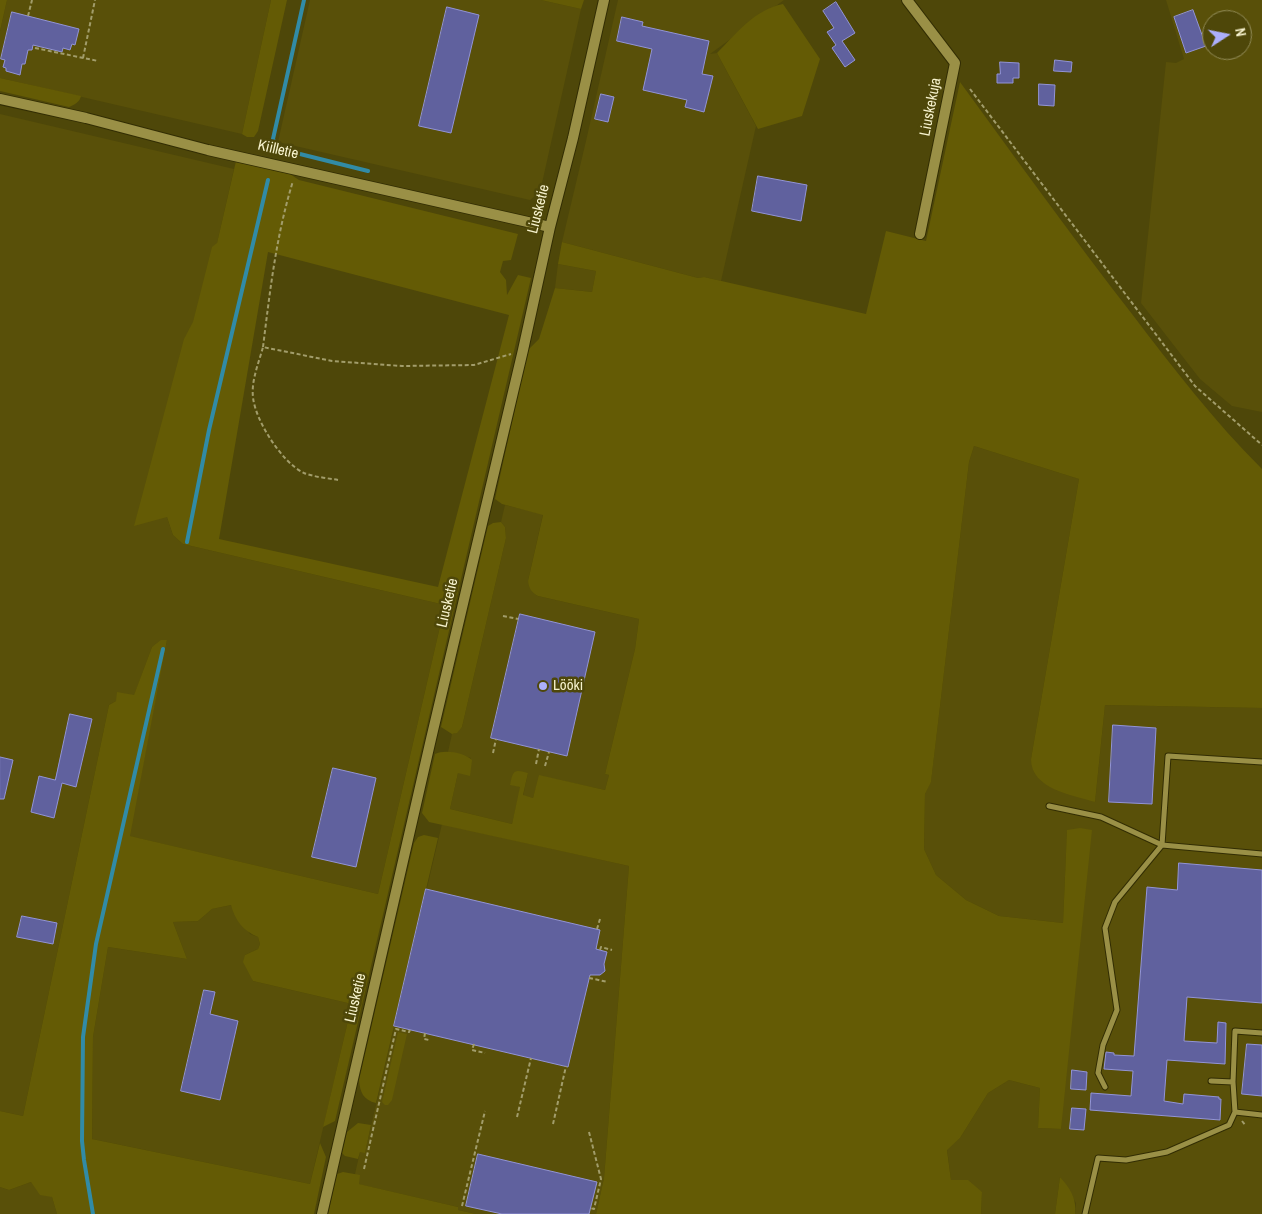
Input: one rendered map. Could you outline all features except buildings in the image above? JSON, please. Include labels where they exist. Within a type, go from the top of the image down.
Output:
[{"type":"street","name":"Liusketie","points":[[322,1214],[431,738],[604,0]]},
{"type":"street","name":"Liuskekuja","points":[[908,0],[955,63],[920,234]]},
{"type":"street","name":"Kiilletie","points":[[0,98],[208,150],[550,226]]},
{"type":"lane","points":[[1105,1087],[1098,1073],[1103,1045],[1117,1010],[1105,928],[1115,902],[1162,845],[1168,756],[1262,762]]},
{"type":"lane","points":[[1049,806],[1101,816],[1162,845],[1262,854]]},
{"type":"lane","points":[[1085,1214],[1098,1158],[1126,1160],[1167,1152],[1229,1125],[1235,1112],[1233,1082],[1236,1031],[1262,1033]]},
{"type":"lane","points":[[1211,1081],[1233,1082]]},
{"type":"lane","points":[[1235,1112],[1262,1115]]},
{"type":"path","points":[[28,16],[32,0]]},
{"type":"path","points":[[83,58],[95,0]]},
{"type":"path","points":[[35,48],[98,61]]},
{"type":"path","points":[[970,89],[1195,386],[1262,445]]},
{"type":"path","points":[[297,170],[284,212],[274,262],[263,347],[255,376],[253,395],[255,406],[264,427],[281,455],[303,472],[338,480]]},
{"type":"path","points":[[263,347],[332,360],[402,366],[474,365],[523,350]]},
{"type":"path","points":[[504,616],[518,619]]},
{"type":"path","points":[[493,753],[496,739]]},
{"type":"path","points":[[536,764],[539,749]]},
{"type":"path","points":[[545,766],[548,752]]},
{"type":"path","points":[[597,929],[600,919]]},
{"type":"path","points":[[600,950],[601,947],[612,950]]},
{"type":"path","points":[[589,978],[608,982]]},
{"type":"path","points":[[364,1169],[396,1029],[409,1032],[410,1030]]},
{"type":"path","points":[[425,1033],[424,1039],[429,1040]]},
{"type":"path","points":[[474,1044],[472,1050],[485,1053]]},
{"type":"path","points":[[517,1117],[530,1058]]},
{"type":"path","points":[[553,1124],[566,1066]]},
{"type":"path","points":[[462,1206],[485,1111]]},
{"type":"path","points":[[589,1132],[601,1179],[594,1209],[590,1208]]},
{"type":"path","points":[[468,1181],[472,1182]]},
{"type":"shaded area","points":[[0,0],[7,0],[0,31]]},
{"type":"shaded area","points":[[7,0],[271,0],[242,134],[0,78],[0,31]]},
{"type":"shaded area","points":[[271,0],[287,0],[258,131],[254,137],[247,137],[242,134]]},
{"type":"shaded area","points":[[310,0],[541,0],[581,9],[540,192],[530,200],[278,142]]},
{"type":"shaded area","points":[[541,0],[584,0],[581,9]]},
{"type":"shaded area","points":[[618,0],[784,0],[710,54],[717,53],[756,126],[721,281],[704,277],[698,278],[562,242]]},
{"type":"shaded area","points":[[1166,0],[1262,0],[1262,412],[1232,406],[1200,379],[1141,303],[1166,62],[1176,63],[1184,59]]},
{"type":"shaded area","points":[[783,4],[820,59],[802,116],[758,129],[717,53],[739,30],[763,11]]},
{"type":"shaded area","points":[[0,78],[81,96],[78,102],[69,107],[0,91]]},
{"type":"shaded area","points":[[960,82],[1067,228],[1194,394],[1262,469],[1262,708],[1105,705],[1095,802],[1065,793],[1045,784],[1033,769],[1031,759],[1079,479],[974,446],[969,462],[931,782],[925,794],[924,849],[936,875],[966,900],[999,916],[1063,923],[1067,830],[1080,828],[1092,830],[1061,1129],[1038,1128],[1040,1088],[1009,1080],[988,1093],[960,1138],[947,1150],[951,1180],[968,1180],[982,1192],[981,1214],[596,1214],[604,1178],[629,866],[429,822],[422,813],[435,754],[439,753],[455,752],[465,755],[472,760],[470,776],[458,773],[450,809],[512,824],[520,787],[510,785],[515,772],[528,773],[523,795],[533,798],[539,775],[605,790],[609,775],[605,774],[635,649],[639,619],[538,596],[534,593],[528,581],[543,515],[502,504],[495,499],[528,350],[539,339],[555,288],[592,292],[596,271],[558,264],[562,242],[698,278],[704,277],[866,314],[886,231],[926,241]]},
{"type":"shaded area","points":[[0,114],[234,169],[169,453],[167,517],[173,535],[183,544],[445,605],[378,894],[129,836],[167,640],[152,647],[134,696],[109,705],[23,1116],[0,1111]]},
{"type":"shaded area","points":[[236,161],[287,172],[299,180],[518,234],[511,260],[503,261],[500,272],[506,280],[507,295],[518,275],[531,278],[335,1121],[323,1127],[352,1004],[253,981],[243,962],[245,955],[258,949],[260,944],[258,937],[248,932],[240,924],[231,905],[212,909],[198,921],[173,922],[187,959],[108,947],[93,1037],[92,1139],[310,1184],[320,1143],[326,1157],[314,1214],[57,1214],[52,1197],[40,1195],[31,1182],[9,1190],[0,1187],[0,1111],[23,1116],[109,705],[116,701],[117,692],[134,695],[152,647],[161,640],[167,640],[130,836],[378,894],[445,605],[183,544],[173,535],[167,517],[134,526],[184,339],[193,322],[212,247],[217,243]],"holes":[[[268,252],[509,315],[438,587],[219,539]]]},
{"type":"shaded area","points":[[558,264],[596,271],[592,292],[555,288]]},
{"type":"shaded area","points":[[974,446],[1079,479],[1031,759],[1095,802],[1105,705],[1262,708],[1262,1214],[1075,1214],[1076,1203],[1060,1177],[1055,1214],[981,1214],[982,1192],[951,1180],[947,1149],[960,1138],[988,1093],[1009,1080],[1040,1088],[1038,1128],[1061,1129],[1067,831],[1063,923],[999,916],[966,900],[936,875],[924,849],[925,794],[931,781],[969,462]]},
{"type":"shaded area","points":[[505,505],[543,514],[528,581],[534,593],[538,596],[639,619],[635,649],[605,774],[609,775],[605,790],[540,776],[533,798],[523,796],[528,773],[510,784],[521,787],[512,824],[450,809],[458,773],[471,758],[448,752],[452,734],[462,727],[506,538],[505,527],[501,522]]},
{"type":"shaded area","points":[[501,522],[505,527],[506,538],[462,727],[457,733],[452,734],[441,727],[488,526]]},
{"type":"shaded area","points":[[442,824],[629,866],[604,1178],[596,1214],[476,1214],[458,1210],[458,1207],[358,1184],[355,1174],[360,1152],[365,1152]]},
{"type":"shaded area","points":[[424,835],[438,838],[376,1103],[365,1098],[360,1088],[359,1080],[414,843],[418,837]]},
{"type":"shaded area","points":[[231,905],[250,934],[258,937],[260,944],[258,949],[245,955],[253,981],[352,1004],[310,1184],[92,1139],[93,1037],[108,947],[187,959],[173,922],[198,921],[212,909]]},
{"type":"shaded area","points":[[398,1032],[407,1034],[392,1100],[388,1105],[385,1105],[382,1102]]},
{"type":"shaded area","points":[[358,1123],[371,1125],[365,1153],[360,1152],[358,1159],[345,1156],[342,1153],[347,1132]]},
{"type":"shaded area","points":[[343,1172],[360,1175],[359,1184],[458,1207],[458,1210],[476,1214],[328,1214],[337,1174]]},
{"type":"shaded area","points":[[1060,1177],[1072,1194],[1075,1203],[1075,1214],[1055,1214]]},
{"type":"shaded area","points":[[31,1182],[52,1197],[57,1214],[0,1214],[0,1187],[9,1190]]},
{"type":"waterway","points":[[304,0],[273,139],[276,148],[368,171]]},
{"type":"waterway","points":[[187,542],[209,430],[268,180]]},
{"type":"waterway","points":[[93,1214],[82,1141],[83,1037],[96,944],[163,649]]},
{"type":"place","name":"Lööki","points":[[543,686]]}]
